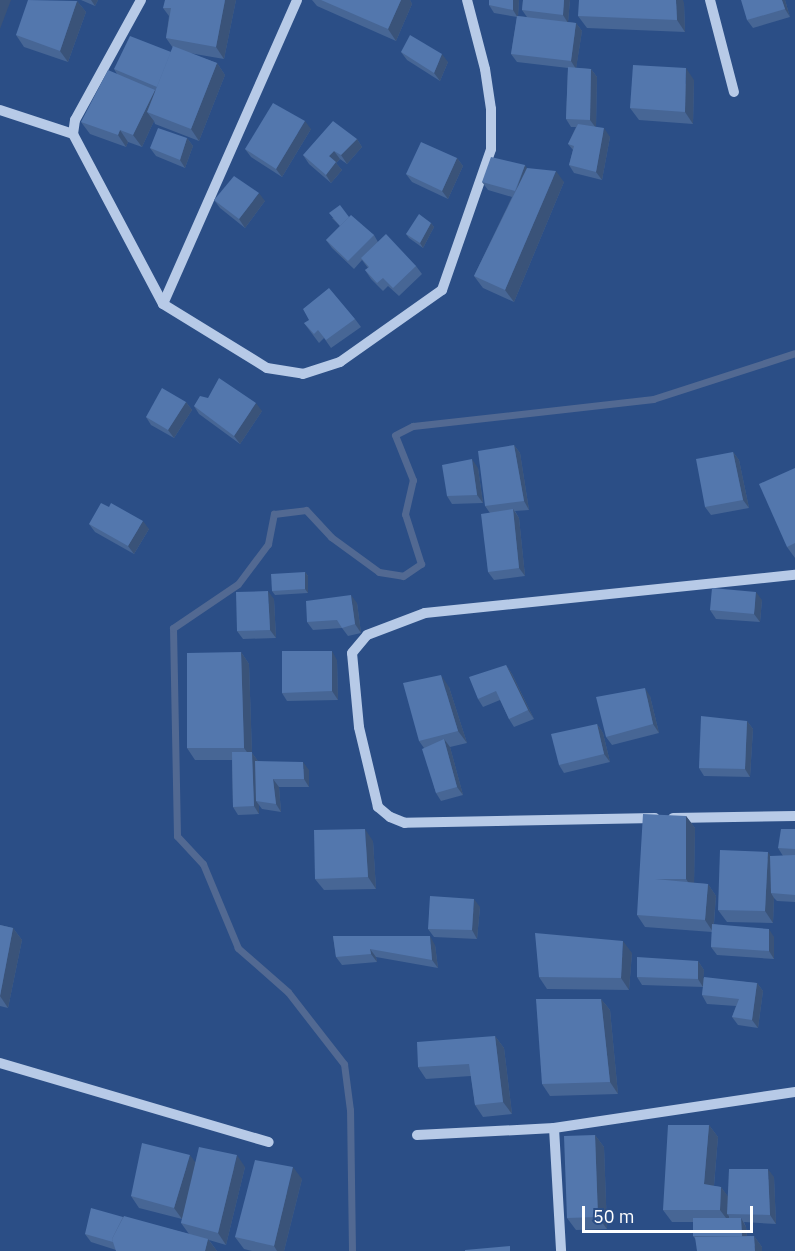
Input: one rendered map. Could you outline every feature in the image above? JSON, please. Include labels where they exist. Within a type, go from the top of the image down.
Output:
[{"type":"street","points":[[141,0],[75,120],[74,134],[163,304],[267,368],[303,374],[340,362],[442,290],[491,149],[488,89],[467,0]]},
{"type":"street","points":[[163,304],[297,0]]},
{"type":"street","points":[[710,0],[734,92]]},
{"type":"street","points":[[0,110],[74,134]]},
{"type":"street","points":[[795,575],[425,613],[367,634],[352,653],[359,726],[378,807],[405,823],[795,816]]},
{"type":"street","points":[[0,1063],[269,1142]]},
{"type":"street","points":[[417,1135],[554,1128],[795,1092]]},
{"type":"street","points":[[554,1128],[561,1251]]},
{"type":"building","points":[[28,0],[77,1],[60,51],[16,35]]},
{"type":"building","points":[[165,0],[225,0],[216,47],[166,38],[171,8],[163,8]]},
{"type":"building","points":[[321,0],[401,0],[388,29]]},
{"type":"building","points":[[489,0],[513,0],[513,10],[489,5]]},
{"type":"building","points":[[523,0],[564,0],[563,15],[522,10]]},
{"type":"building","points":[[579,0],[676,0],[677,20],[578,16]]},
{"type":"building","points":[[741,0],[782,0],[785,9],[747,20]]},
{"type":"building","points":[[517,16],[576,23],[571,61],[511,54]]},
{"type":"building","points":[[410,35],[442,54],[434,73],[401,52]]},
{"type":"building","points":[[130,36],[171,52],[157,87],[114,69]]},
{"type":"building","points":[[173,46],[217,63],[191,129],[147,112]]},
{"type":"building","points":[[633,65],[686,68],[685,112],[630,108]]},
{"type":"building","points":[[568,67],[591,69],[590,120],[566,119]]},
{"type":"building","points":[[108,70],[155,90],[133,135],[120,130],[118,135],[81,122]]},
{"type":"building","points":[[273,103],[305,121],[276,169],[245,149]]},
{"type":"building","points":[[333,121],[357,139],[341,155],[334,151],[329,156],[336,162],[326,175],[303,155]]},
{"type":"building","points":[[578,124],[604,128],[596,172],[569,165],[574,146],[568,144]]},
{"type":"building","points":[[158,128],[187,138],[180,160],[150,148]]},
{"type":"building","points":[[421,142],[457,158],[442,191],[406,174]]},
{"type":"building","points":[[491,157],[525,165],[515,191],[482,182]]},
{"type":"building","points":[[527,168],[556,171],[505,290],[474,276]]},
{"type":"building","points":[[234,176],[259,193],[239,219],[214,200]]},
{"type":"building","points":[[340,205],[349,217],[340,226],[329,213]]},
{"type":"building","points":[[419,214],[431,223],[420,243],[406,234]]},
{"type":"building","points":[[351,215],[374,235],[348,261],[326,240]]},
{"type":"building","points":[[386,234],[416,266],[393,288],[383,278],[377,283],[365,270],[369,267],[361,258]]},
{"type":"building","points":[[329,288],[355,319],[326,340],[318,330],[314,334],[304,323],[309,320],[303,309]]},
{"type":"building","points":[[219,378],[256,403],[234,436],[194,406],[200,396],[208,398]]},
{"type":"building","points":[[162,388],[186,402],[168,430],[146,417]]},
{"type":"building","points":[[514,445],[524,501],[485,506],[478,451]]},
{"type":"building","points":[[733,452],[743,500],[705,507],[696,459]]},
{"type":"building","points":[[472,459],[477,495],[447,496],[442,465]]},
{"type":"building","points":[[795,468],[795,543],[787,547],[759,484]]},
{"type":"building","points":[[101,503],[109,507],[111,503],[143,521],[128,546],[89,524]]},
{"type":"building","points":[[513,509],[519,568],[488,572],[481,514]]},
{"type":"building","points":[[305,572],[305,589],[272,591],[271,574]]},
{"type":"building","points":[[712,588],[756,592],[754,614],[710,610]]},
{"type":"building","points":[[268,591],[270,630],[237,631],[236,592]]},
{"type":"building","points":[[351,595],[355,624],[342,628],[337,620],[307,622],[306,601]]},
{"type":"building","points":[[282,651],[332,651],[332,691],[282,693]]},
{"type":"building","points":[[241,652],[244,748],[187,748],[187,653]]},
{"type":"building","points":[[506,665],[528,710],[509,719],[496,691],[478,699],[469,677]]},
{"type":"building","points":[[441,675],[458,731],[419,741],[403,683]]},
{"type":"building","points":[[645,688],[653,724],[606,737],[596,697]]},
{"type":"building","points":[[701,716],[747,721],[745,769],[699,768]]},
{"type":"building","points":[[597,724],[604,754],[559,765],[551,734]]},
{"type":"building","points":[[444,739],[457,787],[436,793],[422,749]]},
{"type":"building","points":[[232,752],[252,752],[254,806],[233,807]]},
{"type":"building","points":[[255,761],[303,762],[304,779],[273,779],[276,804],[256,801]]},
{"type":"building","points":[[643,814],[686,816],[686,879],[655,879],[708,884],[705,920],[637,915]]},
{"type":"building","points":[[365,829],[368,877],[315,879],[314,830]]},
{"type":"building","points":[[781,829],[795,829],[795,849],[778,848]]},
{"type":"building","points":[[720,850],[768,852],[765,911],[718,910]]},
{"type":"building","points":[[795,855],[795,895],[771,893],[770,856]]},
{"type":"building","points":[[430,896],[474,899],[472,930],[428,929]]},
{"type":"building","points":[[712,924],[769,929],[769,951],[711,947]]},
{"type":"building","points":[[0,925],[13,928],[0,996]]},
{"type":"building","points":[[535,933],[623,941],[621,978],[539,977]]},
{"type":"building","points":[[333,936],[430,936],[432,960],[370,949],[371,954],[336,957]]},
{"type":"building","points":[[637,957],[698,961],[698,979],[637,977]]},
{"type":"building","points":[[704,977],[757,983],[752,1020],[732,1017],[739,999],[702,995]]},
{"type":"building","points":[[536,999],[601,999],[610,1082],[542,1084]]},
{"type":"building","points":[[495,1036],[503,1102],[475,1105],[469,1064],[418,1067],[417,1042]]},
{"type":"building","points":[[668,1125],[709,1125],[704,1184],[721,1187],[720,1210],[663,1210]]},
{"type":"building","points":[[595,1135],[598,1217],[567,1218],[564,1136]]},
{"type":"building","points":[[142,1143],[190,1155],[174,1208],[131,1196]]},
{"type":"building","points":[[199,1147],[237,1155],[218,1233],[181,1223]]},
{"type":"building","points":[[255,1160],[293,1167],[274,1246],[235,1237]]},
{"type":"building","points":[[729,1169],[768,1169],[770,1215],[727,1214]]},
{"type":"building","points":[[91,1208],[123,1217],[112,1239],[113,1242],[85,1234]]},
{"type":"building","points":[[124,1216],[208,1239],[205,1251],[116,1251],[112,1239]]},
{"type":"building","points":[[693,1218],[741,1218],[742,1236],[693,1236]]},
{"type":"building","points":[[754,1236],[755,1251],[697,1251],[695,1237]]},
{"type":"building","points":[[510,1246],[510,1251],[465,1251],[465,1250]]},
{"type":"waterway","points":[[352,1251],[350,1110],[344,1064],[288,992],[238,948],[203,864],[177,836],[173,628],[238,584],[268,544],[274,514],[306,510],[331,537],[379,572],[403,576],[421,564],[405,514],[413,480],[395,435],[413,426],[653,399],[795,353]]}]
